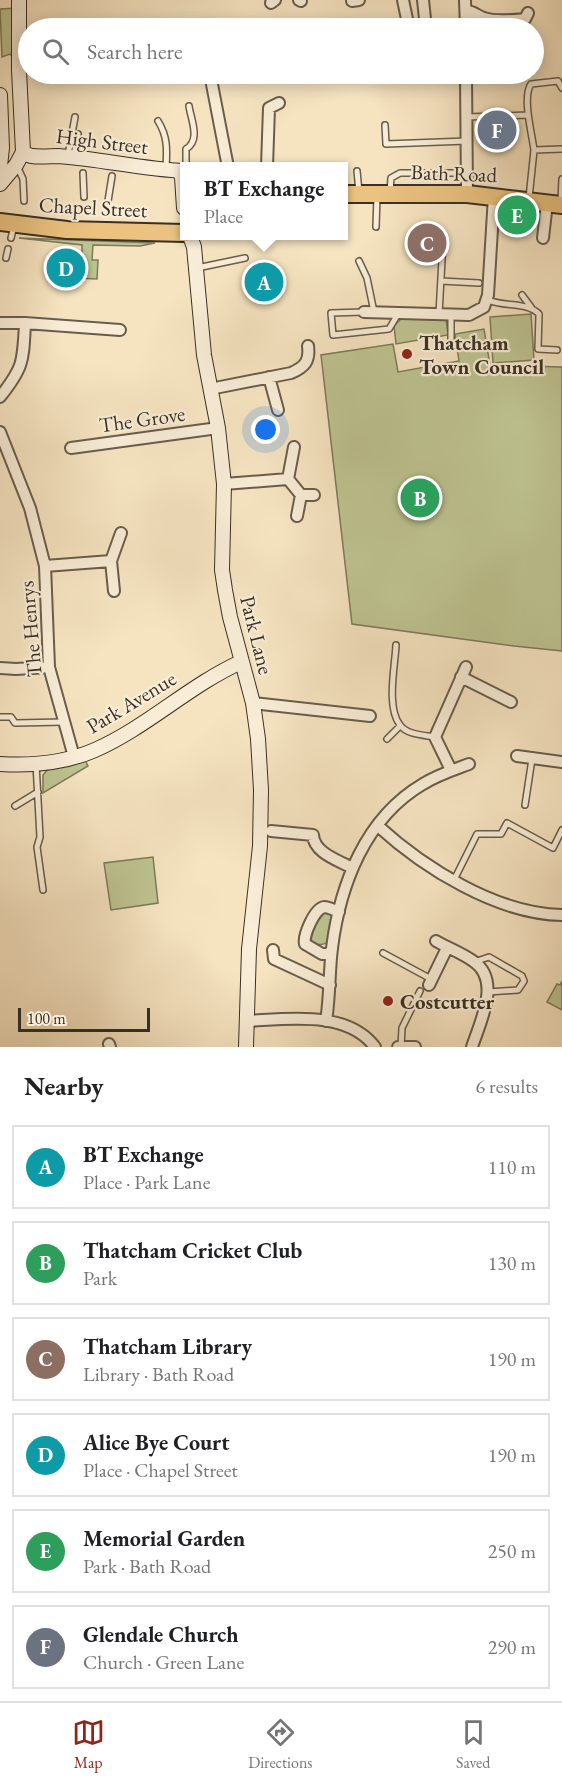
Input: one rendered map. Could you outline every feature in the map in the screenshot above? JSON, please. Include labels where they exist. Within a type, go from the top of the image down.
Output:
[{"type":"main road","name":"Bath Road","points":[[351,194],[467,194],[557,204]]},
{"type":"main road","name":"Chapel Street","points":[[8,228],[180,233]]},
{"type":"street","points":[[19,0],[20,18]]},
{"type":"street","points":[[403,0],[407,18]]},
{"type":"street","points":[[423,0],[425,18]]},
{"type":"street","points":[[466,6],[483,18]]},
{"type":"street","points":[[526,18],[528,13]]},
{"type":"street","points":[[0,184],[16,165],[22,152],[22,84]]},
{"type":"street","points":[[212,84],[226,162]]},
{"type":"street","points":[[466,84],[467,194]]},
{"type":"street","points":[[0,95],[0,166]]},
{"type":"street","points":[[267,162],[269,108],[279,103]]},
{"type":"street","name":"High Street","points":[[22,152],[29,156],[77,160],[113,170],[180,174]]},
{"type":"street","points":[[369,312],[463,316],[475,313],[484,307],[488,300],[494,196]]},
{"type":"street","points":[[543,238],[557,204]]},
{"type":"street","name":"Park Lane","points":[[192,240],[205,359],[218,428],[224,484],[222,570],[230,617],[253,703],[258,739],[261,833],[259,870],[249,949],[246,1047]]},
{"type":"street","points":[[0,323],[120,330]]},
{"type":"street","points":[[0,397],[15,379],[21,366],[25,323]]},
{"type":"street","points":[[210,389],[285,375],[303,366],[309,358],[308,345]]},
{"type":"street","points":[[269,377],[278,410]]},
{"type":"street","name":"The Grove","points":[[71,448],[218,428]]},
{"type":"street","name":"The Henrys","points":[[0,432],[30,508],[45,566],[49,667],[74,757]]},
{"type":"street","points":[[294,447],[288,479],[301,495],[297,516]]},
{"type":"street","points":[[224,484],[288,479]]},
{"type":"street","points":[[301,495],[314,495]]},
{"type":"street","points":[[114,591],[111,561],[121,533]]},
{"type":"street","points":[[45,566],[111,561]]},
{"type":"street","name":"Park Avenue","points":[[0,764],[36,764],[74,757],[94,750],[117,739],[214,675],[242,662]]},
{"type":"street","points":[[0,668],[49,667]]},
{"type":"street","points":[[451,770],[435,737],[464,672],[511,702]]},
{"type":"street","points":[[253,703],[370,716]]},
{"type":"street","points":[[517,756],[562,762]]},
{"type":"street","points":[[326,1021],[332,949],[339,912],[347,879],[364,844],[412,791],[451,770],[469,764]]},
{"type":"street","points":[[378,826],[416,858],[454,880],[514,909],[562,915]]},
{"type":"street","points":[[271,831],[313,835],[319,849],[352,868]]},
{"type":"street","points":[[332,949],[329,954],[322,954],[305,944],[304,938],[316,913],[321,908],[339,912]]},
{"type":"street","points":[[436,941],[474,962],[485,978],[489,992],[472,1047]]},
{"type":"street","points":[[427,985],[447,948]]},
{"type":"street","points":[[273,950],[274,959],[330,985]]},
{"type":"street","points":[[247,1021],[341,1023],[357,1030],[375,1047]]},
{"type":"street","points":[[399,1047],[415,1047]]},
{"type":"lane","points":[[544,83],[558,81],[562,88]]},
{"type":"lane","points":[[529,200],[534,150],[528,115],[528,89],[531,84]]},
{"type":"lane","points":[[183,162],[186,149],[195,138],[189,106]]},
{"type":"lane","points":[[467,117],[528,115]]},
{"type":"lane","points":[[75,117],[77,160]]},
{"type":"lane","points":[[158,121],[180,174]]},
{"type":"lane","points":[[385,125],[386,144],[467,141]]},
{"type":"lane","points":[[77,160],[78,134]]},
{"type":"lane","points":[[534,150],[562,149]]},
{"type":"lane","points":[[16,165],[23,179],[24,201]]},
{"type":"lane","points":[[108,201],[113,170]]},
{"type":"lane","points":[[351,194],[357,171]]},
{"type":"lane","points":[[376,227],[384,193],[391,178],[400,173],[467,173]]},
{"type":"lane","points":[[83,174],[84,197]]},
{"type":"lane","points":[[557,204],[562,179]]},
{"type":"lane","points":[[439,314],[443,241]]},
{"type":"lane","points":[[6,258],[8,249]]},
{"type":"lane","points":[[195,268],[245,258]]},
{"type":"lane","points":[[359,261],[367,278],[369,312],[331,313],[333,335],[389,329],[399,313]]},
{"type":"lane","points":[[441,281],[479,283]]},
{"type":"lane","points":[[522,295],[531,308],[539,314],[538,349],[556,350]]},
{"type":"lane","points":[[488,300],[500,305],[531,308]]},
{"type":"lane","points":[[451,315],[451,348]]},
{"type":"lane","points":[[396,645],[392,706],[400,726],[414,734],[435,737]]},
{"type":"lane","points":[[0,717],[11,717],[15,723],[64,722]]},
{"type":"lane","points":[[387,738],[400,726]]},
{"type":"lane","points":[[525,805],[533,758]]},
{"type":"lane","points":[[36,764],[40,837],[37,847],[43,890]]},
{"type":"lane","points":[[15,806],[38,792]]},
{"type":"lane","points":[[454,880],[477,834],[501,834],[507,823],[553,848],[562,830]]},
{"type":"lane","points":[[383,953],[427,985],[402,1028],[399,1047]]},
{"type":"lane","points":[[474,962],[489,957],[522,976],[524,981],[518,990],[489,992]]},
{"type":"green space","points":[[17,8],[13,57],[10,54],[2,57],[0,9]]},
{"type":"green space","points":[[501,210],[532,214],[527,220],[517,222],[506,218]]},
{"type":"green space","points":[[19,238],[155,243],[140,246],[93,245],[92,260],[98,260],[97,279],[76,278],[77,260],[82,260],[82,245]]},
{"type":"green space","points":[[531,314],[534,360],[493,363],[490,317]]},
{"type":"green space","points":[[402,318],[446,319],[448,335],[396,344],[394,326]]},
{"type":"green space","points":[[484,329],[490,365],[562,367],[562,651],[352,624],[321,355],[393,344],[398,372],[459,361],[455,334]]},
{"type":"green space","points":[[85,760],[88,766],[43,793],[43,775],[49,768]]},
{"type":"green space","points":[[153,857],[158,903],[111,910],[104,863]]},
{"type":"green space","points":[[322,912],[331,914],[333,920],[328,942],[319,944],[310,940],[310,933]]},
{"type":"green space","points":[[562,981],[562,1010],[547,1002],[557,984],[560,985]]},
{"type":"place","name":"Glendale Church","points":[[497,130]]},
{"type":"place","name":"Memorial Garden","points":[[517,215]]},
{"type":"place","name":"Thatcham Library","points":[[427,243]]},
{"type":"place","name":"Alice Bye Court","points":[[66,268]]},
{"type":"place","name":"BT Exchange","points":[[264,282]]},
{"type":"place","name":"Thatcham Town Council","points":[[407,354]]},
{"type":"place","name":"Thatcham Cricket Club","points":[[420,498]]},
{"type":"place","name":"Costcutter","points":[[388,1001]]}]
